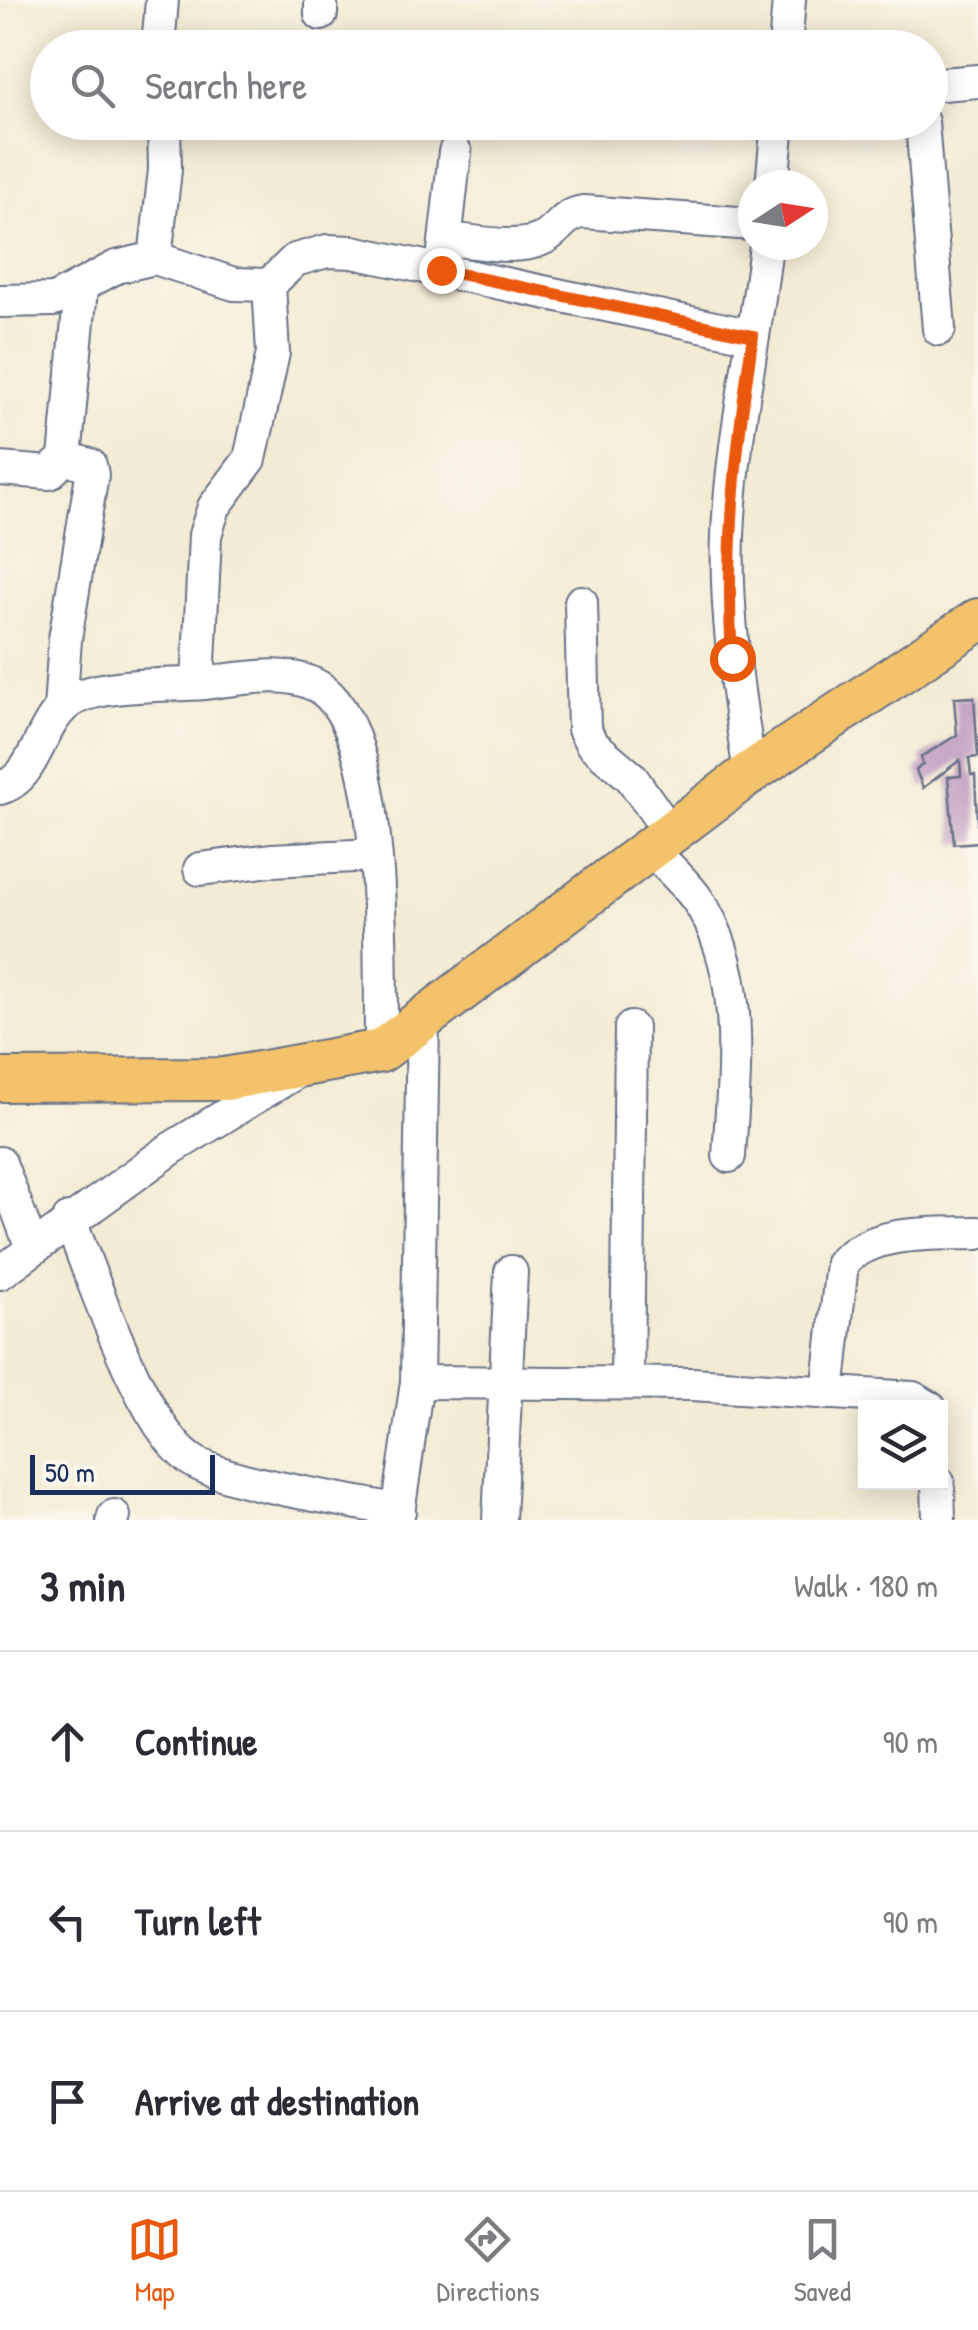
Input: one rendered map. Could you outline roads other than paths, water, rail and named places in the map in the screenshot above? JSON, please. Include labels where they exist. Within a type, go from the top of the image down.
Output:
[{"type":"main road","points":[[0,1080],[225,1079],[302,1068],[380,1050],[750,773],[978,620]]},
{"type":"street","points":[[160,30],[162,0]]},
{"type":"street","points":[[786,30],[789,0]]},
{"type":"street","points":[[948,84],[978,81]]},
{"type":"street","points":[[155,258],[166,170],[165,140]]},
{"type":"street","points":[[773,170],[776,140]]},
{"type":"street","points":[[923,140],[939,329]]},
{"type":"street","points":[[444,254],[455,152]]},
{"type":"street","points":[[0,302],[54,300],[116,267],[155,258],[234,284],[269,285],[295,260],[327,251],[444,254],[525,244],[542,239],[564,217],[583,212],[738,223]]},
{"type":"street","points":[[444,254],[753,336]]},
{"type":"street","points":[[750,773],[732,658],[728,592],[735,451],[764,260]]},
{"type":"street","points":[[198,683],[206,535],[214,507],[250,459],[273,353],[269,285]]},
{"type":"street","points":[[0,469],[50,473],[64,458],[81,289]]},
{"type":"street","points":[[60,709],[65,638],[92,475],[90,464],[64,458]]},
{"type":"street","points":[[582,602],[584,729],[592,744],[632,777],[660,841],[698,900],[723,960],[732,1001],[729,1156]]},
{"type":"street","points":[[0,788],[18,780],[50,718],[76,697],[266,677],[302,680],[322,689],[347,717],[361,749],[375,855],[380,1050]]},
{"type":"street","points":[[200,869],[314,856],[375,855]]},
{"type":"street","points":[[69,1219],[148,1408],[177,1448],[196,1462],[226,1474],[398,1516],[417,1382],[423,1020]]},
{"type":"street","points":[[627,1384],[630,1028]]},
{"type":"street","points":[[0,1274],[69,1219],[302,1068]]},
{"type":"street","points":[[0,1162],[32,1248]]},
{"type":"street","points":[[828,1393],[842,1263],[862,1245],[918,1235],[978,1233]]},
{"type":"street","points":[[499,1520],[511,1272]]},
{"type":"street","points":[[417,1382],[627,1384],[917,1400]]},
{"type":"street","points":[[938,1490],[938,1520]]}]
